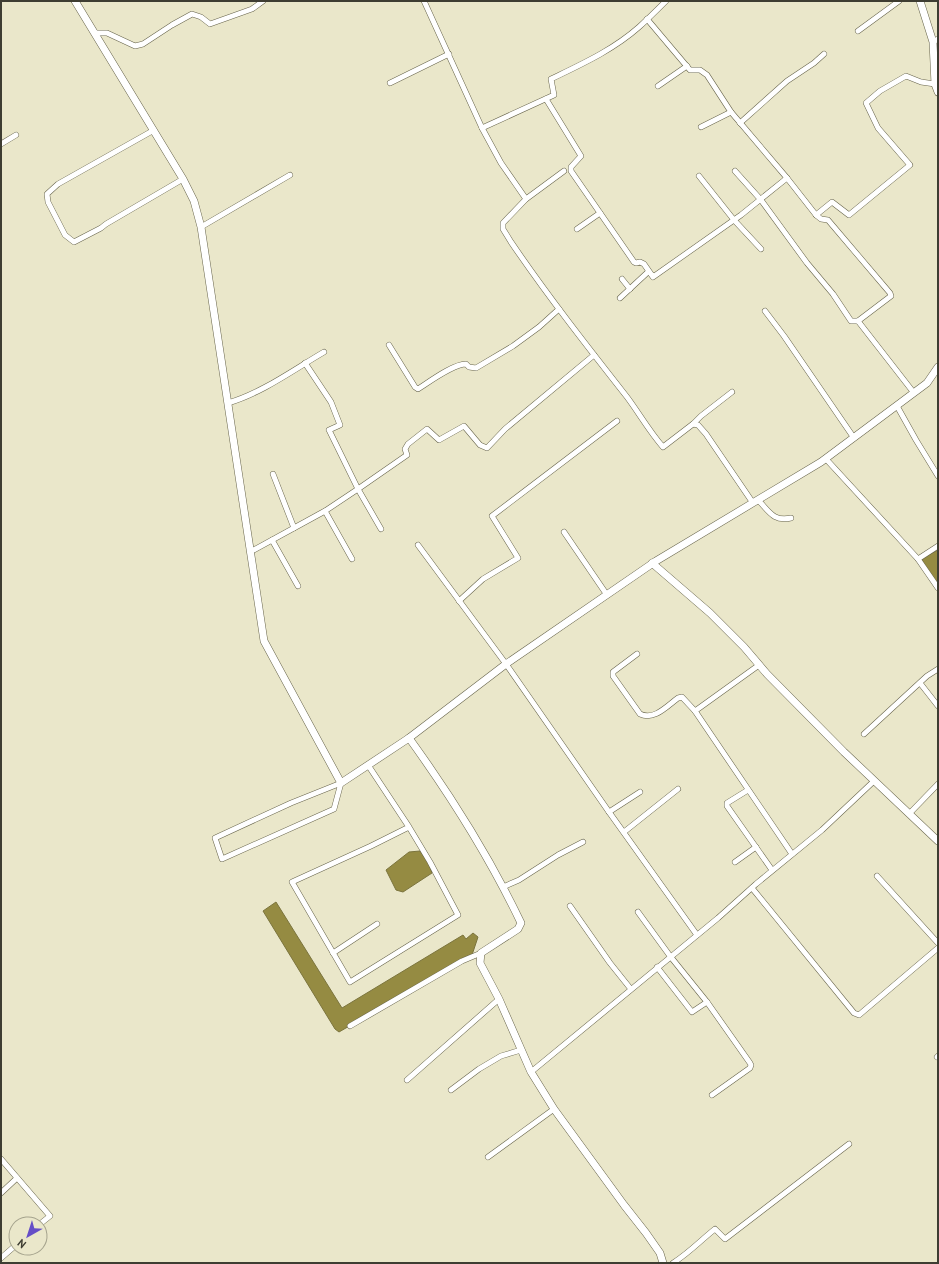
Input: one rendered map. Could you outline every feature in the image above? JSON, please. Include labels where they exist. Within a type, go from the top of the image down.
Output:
[{"type":"street","points":[[75,1],[154,130],[194,200],[201,227],[264,642],[341,783],[334,809],[222,859],[215,838],[291,803],[341,783],[409,738],[506,664],[652,563],[826,458],[914,393],[926,383],[938,367]]},
{"type":"street","points":[[95,33],[107,33],[135,46],[143,44],[192,14],[201,17],[210,24],[252,9],[263,1]]},
{"type":"street","points":[[424,1],[482,128],[501,162],[526,199]]},
{"type":"street","points":[[482,128],[554,95],[551,79],[589,61],[613,46],[638,27],[666,1]]},
{"type":"street","points":[[858,30],[899,1]]},
{"type":"street","points":[[920,1],[935,40],[935,84],[938,92]]},
{"type":"street","points":[[647,19],[690,70],[700,70],[707,75],[731,112],[816,215],[821,219],[828,220],[890,292],[891,296],[858,322]]},
{"type":"street","points":[[390,83],[449,54]]},
{"type":"street","points":[[740,123],[787,81],[814,63],[824,54]]},
{"type":"street","points":[[658,86],[686,66]]},
{"type":"street","points":[[816,215],[832,202],[849,215],[910,165],[878,128],[866,102],[880,91],[906,76],[921,82],[935,84]]},
{"type":"street","points":[[546,99],[581,156],[571,167],[572,171],[634,262],[642,263],[653,277],[734,220],[787,178]]},
{"type":"street","points":[[701,127],[731,112]]},
{"type":"street","points":[[154,130],[58,184],[47,194],[48,202],[65,235],[74,242],[101,228],[183,179]]},
{"type":"street","points":[[1,144],[16,135]]},
{"type":"street","points":[[564,171],[526,199],[503,223],[503,230],[526,264],[652,433],[663,447],[732,392]]},
{"type":"street","points":[[735,171],[761,200],[807,263],[833,294],[851,321],[858,322],[914,393]]},
{"type":"street","points":[[201,227],[290,176]]},
{"type":"street","points":[[699,176],[734,220],[761,249]]},
{"type":"street","points":[[577,229],[600,213]]},
{"type":"street","points":[[620,298],[648,272]]},
{"type":"street","points":[[622,279],[630,289]]},
{"type":"street","points":[[389,345],[414,387],[418,389],[440,374],[461,365],[466,364],[469,367],[476,368],[513,346],[560,309]]},
{"type":"street","points":[[764,311],[784,336],[854,438]]},
{"type":"street","points":[[228,403],[243,398],[324,352]]},
{"type":"street","points":[[250,552],[325,511],[408,455],[405,449],[408,444],[427,429],[439,440],[464,426],[480,445],[486,448],[505,429],[594,355]]},
{"type":"street","points":[[305,363],[332,402],[340,425],[329,430],[358,489],[381,529]]},
{"type":"street","points":[[897,406],[938,476]]},
{"type":"street","points":[[458,601],[484,579],[518,558],[492,516],[617,421]]},
{"type":"street","points":[[693,424],[698,426],[706,434],[756,501],[775,518],[791,518]]},
{"type":"street","points":[[826,458],[918,559],[938,588]]},
{"type":"street","points":[[273,474],[294,528]]},
{"type":"street","points":[[325,511],[352,559]]},
{"type":"street","points":[[564,532],[606,595]]},
{"type":"street","points":[[272,540],[298,586]]},
{"type":"street","points":[[418,545],[506,664],[697,935]]},
{"type":"street","points":[[918,559],[938,546]]},
{"type":"street","points":[[652,563],[710,613],[759,665],[874,781],[938,842]]},
{"type":"street","points":[[637,654],[613,672],[613,676],[640,714],[644,716],[658,713],[678,698],[682,697],[695,711],[792,854]]},
{"type":"street","points":[[695,711],[759,665]]},
{"type":"street","points":[[864,734],[920,683],[938,669]]},
{"type":"street","points":[[920,683],[938,706]]},
{"type":"street","points":[[350,1026],[462,961],[481,953],[518,929],[521,923],[470,830],[436,775],[409,738]]},
{"type":"street","points":[[368,765],[409,827],[430,862],[458,915],[350,982],[292,882],[409,827]]},
{"type":"street","points":[[531,1072],[630,988],[697,935],[772,870],[822,830],[874,781]]},
{"type":"street","points":[[909,814],[938,784]]},
{"type":"street","points":[[624,832],[678,789]]},
{"type":"street","points":[[748,790],[727,803],[727,806],[772,870]]},
{"type":"street","points":[[609,812],[640,792]]},
{"type":"street","points":[[503,888],[583,842]]},
{"type":"street","points":[[735,862],[756,846]]},
{"type":"street","points":[[877,876],[938,943]]},
{"type":"street","points":[[752,888],[854,1013],[859,1015],[938,948]]},
{"type":"street","points":[[570,906],[610,963],[630,988]]},
{"type":"street","points":[[638,912],[670,956],[707,1002],[751,1065],[750,1068],[712,1095]]},
{"type":"street","points":[[333,953],[377,924]]},
{"type":"street","points":[[481,953],[480,963],[499,999],[531,1072],[554,1109],[660,1253],[663,1263]]},
{"type":"street","points":[[657,967],[692,1012],[707,1002]]},
{"type":"street","points":[[407,1080],[499,999]]},
{"type":"street","points":[[451,1090],[479,1069],[501,1056],[521,1050]]},
{"type":"street","points":[[488,1156],[554,1109]]},
{"type":"street","points":[[673,1263],[686,1255],[701,1240],[716,1229],[725,1239],[849,1144]]},
{"type":"street","points":[[1,1159],[50,1216],[48,1218]]},
{"type":"street","points":[[1,1193],[17,1178]]},
{"type":"shaded area","points":[[938,550],[938,587],[921,562],[923,558]]},
{"type":"shaded area","points":[[420,851],[428,862],[432,873],[403,892],[396,890],[386,870],[409,852]]},
{"type":"shaded area","points":[[276,902],[342,1008],[463,935],[466,939],[473,933],[478,937],[472,955],[339,1032],[335,1029],[263,911]]}]
